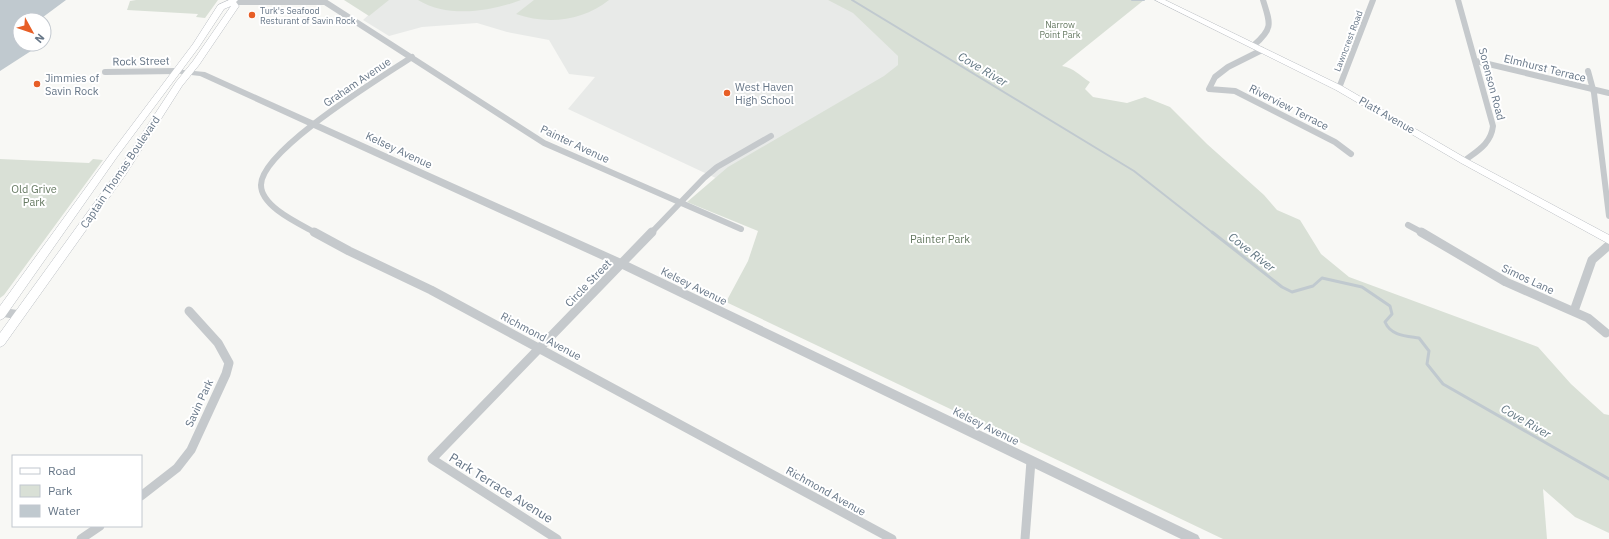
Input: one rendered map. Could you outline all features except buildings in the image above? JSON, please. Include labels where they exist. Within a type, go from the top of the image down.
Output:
[{"type":"main road","name":"Platt Avenue","points":[[1159,0],[1340,88],[1464,161],[1609,240]]},
{"type":"main road","name":"Captain Thomas Boulevard","points":[[0,342],[122,172],[179,84],[236,6],[233,1],[221,7],[1,313]]},
{"type":"street","points":[[1258,47],[1270,27],[1263,0]]},
{"type":"street","name":"Lawncrest Road","points":[[1340,88],[1373,0]]},
{"type":"street","name":"Sorenson Road","points":[[1458,0],[1493,126],[1493,132],[1487,144],[1464,161]]},
{"type":"street","name":"Painter Avenue","points":[[233,1],[325,2],[544,143],[741,229]]},
{"type":"street","name":"Riverview Terrace","points":[[1258,47],[1215,77],[1209,89],[1235,91],[1335,142],[1351,154]]},
{"type":"street","name":"Graham Avenue","points":[[313,124],[412,57]]},
{"type":"street","name":"Elmhurst Terrace","points":[[1476,61],[1609,93]]},
{"type":"street","name":"Rock Street","points":[[105,72],[176,71]]},
{"type":"street","name":"Kelsey Avenue","points":[[176,71],[202,74],[622,264],[1194,539]]},
{"type":"street","points":[[1588,71],[1594,90],[1609,216]]},
{"type":"street","name":"Richmond Avenue","points":[[313,124],[277,155],[263,176],[261,185],[262,192],[272,206],[287,217],[349,251],[431,290],[540,348],[892,539]]},
{"type":"street","name":"Circle Street","points":[[432,459],[704,178],[718,167],[771,136]]},
{"type":"street","name":"Simos Lane","points":[[1408,225],[1506,282],[1588,318],[1606,334]]},
{"type":"street","points":[[1574,311],[1592,260],[1609,245]]},
{"type":"street","name":"Savin Park","points":[[142,495],[177,468],[191,450],[226,374],[229,363],[218,343],[189,311]]},
{"type":"street","points":[[1,313],[20,315]]},
{"type":"street","name":"Park Terrace Avenue","points":[[432,459],[549,537]]},
{"type":"street","points":[[1025,539],[1031,460]]},
{"type":"street","points":[[81,539],[99,527]]},
{"type":"shaded area","name":"West Haven High School","points":[[385,0],[851,0],[949,29],[735,187],[568,109],[595,77],[569,74],[549,40],[507,32],[477,23],[422,27],[389,36],[363,20]]},
{"type":"green space","points":[[218,0],[205,18],[196,17],[198,14],[127,10],[130,1]]},
{"type":"green space","points":[[344,0],[389,0],[369,16]]},
{"type":"green space","points":[[418,0],[521,0],[496,8],[455,11],[429,6]]},
{"type":"green space","points":[[534,0],[609,0],[588,13],[564,19],[540,19],[516,14]]},
{"type":"green space","name":"Painter Park","points":[[828,0],[1144,0],[1062,66],[1073,70],[1090,82],[1085,89],[1093,97],[1127,103],[1145,97],[1170,107],[1207,144],[1264,195],[1277,210],[1300,220],[1321,254],[1349,277],[1538,347],[1571,384],[1604,414],[1609,415],[1609,533],[1575,517],[1543,489],[1547,539],[1223,539],[726,302],[748,261],[758,231],[687,202],[728,167],[884,76],[898,65],[898,56],[853,13]]},
{"type":"green space","name":"Old Grive Park","points":[[0,159],[89,163],[93,159],[103,160],[4,295],[0,298]]},
{"type":"water","points":[[0,0],[66,0],[50,12],[12,12],[12,52],[29,52],[0,71]]},
{"type":"waterway","name":"Cove River","points":[[852,0],[1134,171],[1213,233]]},
{"type":"waterway","points":[[1132,0],[1144,0]]},
{"type":"waterway","name":"Cove River","points":[[1212,232],[1282,287],[1292,292],[1313,286],[1322,278],[1362,287],[1390,306],[1392,314],[1385,322],[1391,330],[1404,336],[1419,338],[1429,351],[1427,364],[1443,384],[1609,479]]},
{"type":"place","name":"Turk's Seafood Resturant of Savin Rock","points":[[252,15]]},
{"type":"place","name":"Jimmies of Savin Rock","points":[[37,84]]},
{"type":"place","name":"West Haven High School","points":[[727,93]]},
{"type":"park label","name":"Narrow Point Park","points":[[1060,30]]}]
